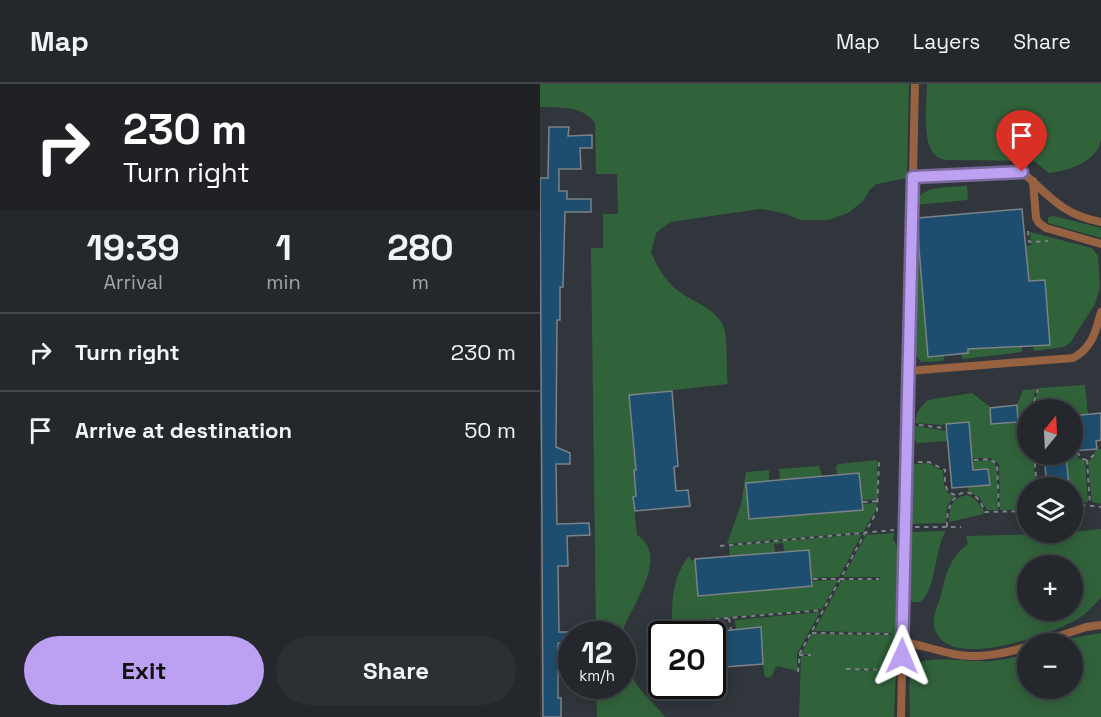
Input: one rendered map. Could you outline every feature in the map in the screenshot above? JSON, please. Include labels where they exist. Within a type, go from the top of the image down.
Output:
[{"type":"lane","points":[[901,717],[915,84]]},
{"type":"lane","points":[[913,177],[1022,172],[1054,203],[1068,212],[1101,222]]},
{"type":"lane","points":[[1033,181],[1036,218],[1039,223],[1046,228],[1101,244]]},
{"type":"lane","points":[[908,371],[1073,358],[1084,352],[1091,342],[1101,312]]},
{"type":"lane","points":[[1068,633],[1101,625]]},
{"type":"lane","points":[[902,641],[955,655],[985,655],[1017,650]]},
{"type":"path","points":[[1024,238],[1029,240],[1028,231]]},
{"type":"path","points":[[1035,399],[1038,389]]},
{"type":"path","points":[[916,425],[943,428]]},
{"type":"path","points":[[1083,459],[1091,458],[1094,450]]},
{"type":"path","points":[[974,460],[990,459],[997,464],[999,512]]},
{"type":"path","points":[[798,672],[799,655],[878,508],[879,460]]},
{"type":"path","points":[[1087,460],[1090,504]]},
{"type":"path","points":[[912,463],[929,462],[945,470],[947,490],[957,495],[969,493],[979,500],[985,512],[1017,512]]},
{"type":"path","points":[[947,527],[949,506],[957,495]]},
{"type":"path","points":[[863,502],[879,501]]},
{"type":"path","points":[[1083,504],[1101,507]]},
{"type":"path","points":[[912,527],[961,526]]},
{"type":"path","points":[[720,546],[897,530]]},
{"type":"path","points":[[813,579],[879,579]]},
{"type":"path","points":[[694,621],[823,610]]},
{"type":"path","points":[[729,618],[731,630]]},
{"type":"path","points":[[811,633],[890,634]]},
{"type":"path","points":[[799,655],[811,656]]},
{"type":"path","points":[[846,669],[894,670]]},
{"type":"green space","points":[[540,84],[909,84],[907,178],[877,184],[870,189],[863,201],[848,213],[828,220],[802,220],[779,212],[760,209],[670,222],[656,233],[651,252],[665,278],[683,295],[716,315],[724,328],[728,384],[629,395],[636,470],[634,471],[636,496],[633,497],[637,535],[647,545],[650,556],[645,583],[627,621],[596,621],[591,248],[603,248],[603,214],[618,214],[617,174],[596,174],[595,123],[590,117],[577,110],[540,107]]},
{"type":"green space","points":[[927,84],[1101,84],[1101,140],[1098,148],[1088,160],[1065,170],[1049,173],[1034,161],[946,160],[934,154],[928,140]]},
{"type":"green space","points":[[967,186],[968,200],[916,205],[918,198],[929,190]]},
{"type":"green space","points":[[1054,216],[1101,228],[1101,238],[1048,223],[1048,217]]},
{"type":"green space","points":[[1030,232],[1092,248],[1098,256],[1100,287],[1095,304],[1070,343],[1063,347],[1034,351],[1033,346],[1050,344],[1045,280],[1029,281],[1026,246],[1031,245]]},
{"type":"green space","points":[[919,254],[928,356],[945,355],[943,361],[921,362],[915,353],[915,256]]},
{"type":"green space","points":[[1014,345],[1022,347],[1022,352],[963,359],[961,354],[968,353],[968,349]]},
{"type":"green space","points":[[1085,385],[1088,414],[1083,415],[1083,399],[1035,399],[1040,388]]},
{"type":"green space","points":[[1036,389],[1033,399],[1019,399],[1023,390]]},
{"type":"green space","points":[[972,393],[990,407],[991,424],[1017,422],[1017,465],[1034,465],[1035,477],[1017,477],[1017,510],[1000,510],[999,464],[991,458],[972,458],[968,422],[941,425],[915,423],[921,407],[928,400]]},
{"type":"green space","points":[[915,426],[947,431],[948,441],[917,443],[914,439]]},
{"type":"green space","points":[[1101,449],[1101,504],[1092,502],[1088,461],[1093,458],[1095,450]]},
{"type":"green space","points":[[877,460],[878,499],[862,500],[859,473],[837,475],[838,464]]},
{"type":"green space","points":[[1083,460],[1085,461],[1088,502],[1083,502],[1083,477],[1068,477],[1067,465],[1083,465]]},
{"type":"green space","points":[[993,461],[997,468],[998,510],[987,510],[979,497],[969,492],[968,487],[990,484],[988,469],[973,470],[972,462]]},
{"type":"green space","points":[[928,463],[943,471],[947,492],[954,496],[947,507],[946,523],[910,524],[912,464]]},
{"type":"green space","points":[[819,466],[822,476],[780,480],[779,469]]},
{"type":"green space","points":[[769,470],[769,481],[746,483],[749,519],[862,510],[862,504],[877,503],[876,510],[863,532],[727,544],[741,504],[746,472]]},
{"type":"green space","points":[[968,495],[975,499],[984,511],[983,514],[949,522],[952,504],[958,498]]},
{"type":"green space","points":[[1101,529],[1101,597],[1083,615],[1083,555],[1017,555],[1017,621],[1074,621],[1046,633],[1017,633],[1017,642],[1000,646],[978,649],[959,648],[944,642],[935,630],[934,617],[950,566],[957,554],[968,544],[966,536],[1017,535],[1017,543],[1083,543],[1083,531]]},
{"type":"green space","points":[[946,531],[939,548],[929,589],[920,602],[912,602],[909,596],[910,532]]},
{"type":"green space","points":[[894,533],[893,539],[898,548],[896,669],[845,670],[896,671],[894,717],[799,717],[801,656],[812,656],[801,654],[812,634],[892,635],[891,633],[814,631],[842,580],[880,580],[880,577],[843,577],[866,535]]},
{"type":"green space","points":[[862,534],[839,577],[811,578],[809,550],[784,552],[783,543],[774,544],[775,552],[730,556],[729,546]]},
{"type":"green space","points":[[689,556],[692,561],[695,559],[812,586],[812,581],[838,580],[822,609],[672,621],[673,596]]},
{"type":"green space","points":[[820,612],[797,654],[797,671],[778,666],[772,676],[767,678],[764,675],[760,628],[736,629],[735,620]]},
{"type":"green space","points":[[1101,633],[1101,717],[910,717],[910,676],[914,666],[927,660],[991,661],[1017,656],[1017,699],[1083,699],[1083,636]]},
{"type":"green space","points":[[636,683],[665,717],[597,717],[596,699],[636,699]]},
{"type":"building","points":[[549,127],[569,127],[568,136],[592,135],[592,148],[580,148],[581,169],[559,169],[559,191],[567,191],[567,199],[591,199],[591,212],[565,212],[563,287],[560,287],[560,320],[557,320],[556,447],[570,453],[570,464],[556,464],[557,524],[589,523],[590,535],[567,536],[568,566],[558,566],[558,699],[561,699],[561,717],[543,717],[540,178],[548,178]]},
{"type":"building","points":[[1022,209],[1029,281],[1045,280],[1050,345],[968,349],[968,353],[928,357],[918,218]]},
{"type":"building","points":[[672,391],[678,466],[674,467],[676,491],[688,490],[690,506],[635,511],[633,497],[636,496],[634,470],[636,470],[629,395]]},
{"type":"building","points":[[1017,405],[1017,422],[991,424],[990,408]]},
{"type":"building","points":[[1101,413],[1101,440],[1096,441],[1097,449],[1083,450],[1083,415]]},
{"type":"building","points":[[969,422],[973,470],[988,469],[990,485],[952,488],[946,424]]},
{"type":"building","points":[[1045,465],[1067,465],[1068,477],[1046,477]]},
{"type":"building","points":[[859,473],[863,510],[749,519],[746,483]]},
{"type":"building","points":[[809,550],[812,586],[698,596],[695,559]]},
{"type":"building","points":[[761,627],[763,664],[726,667],[726,631]]},
{"type":"route","points":[[902,656],[913,177],[1022,172]]}]
